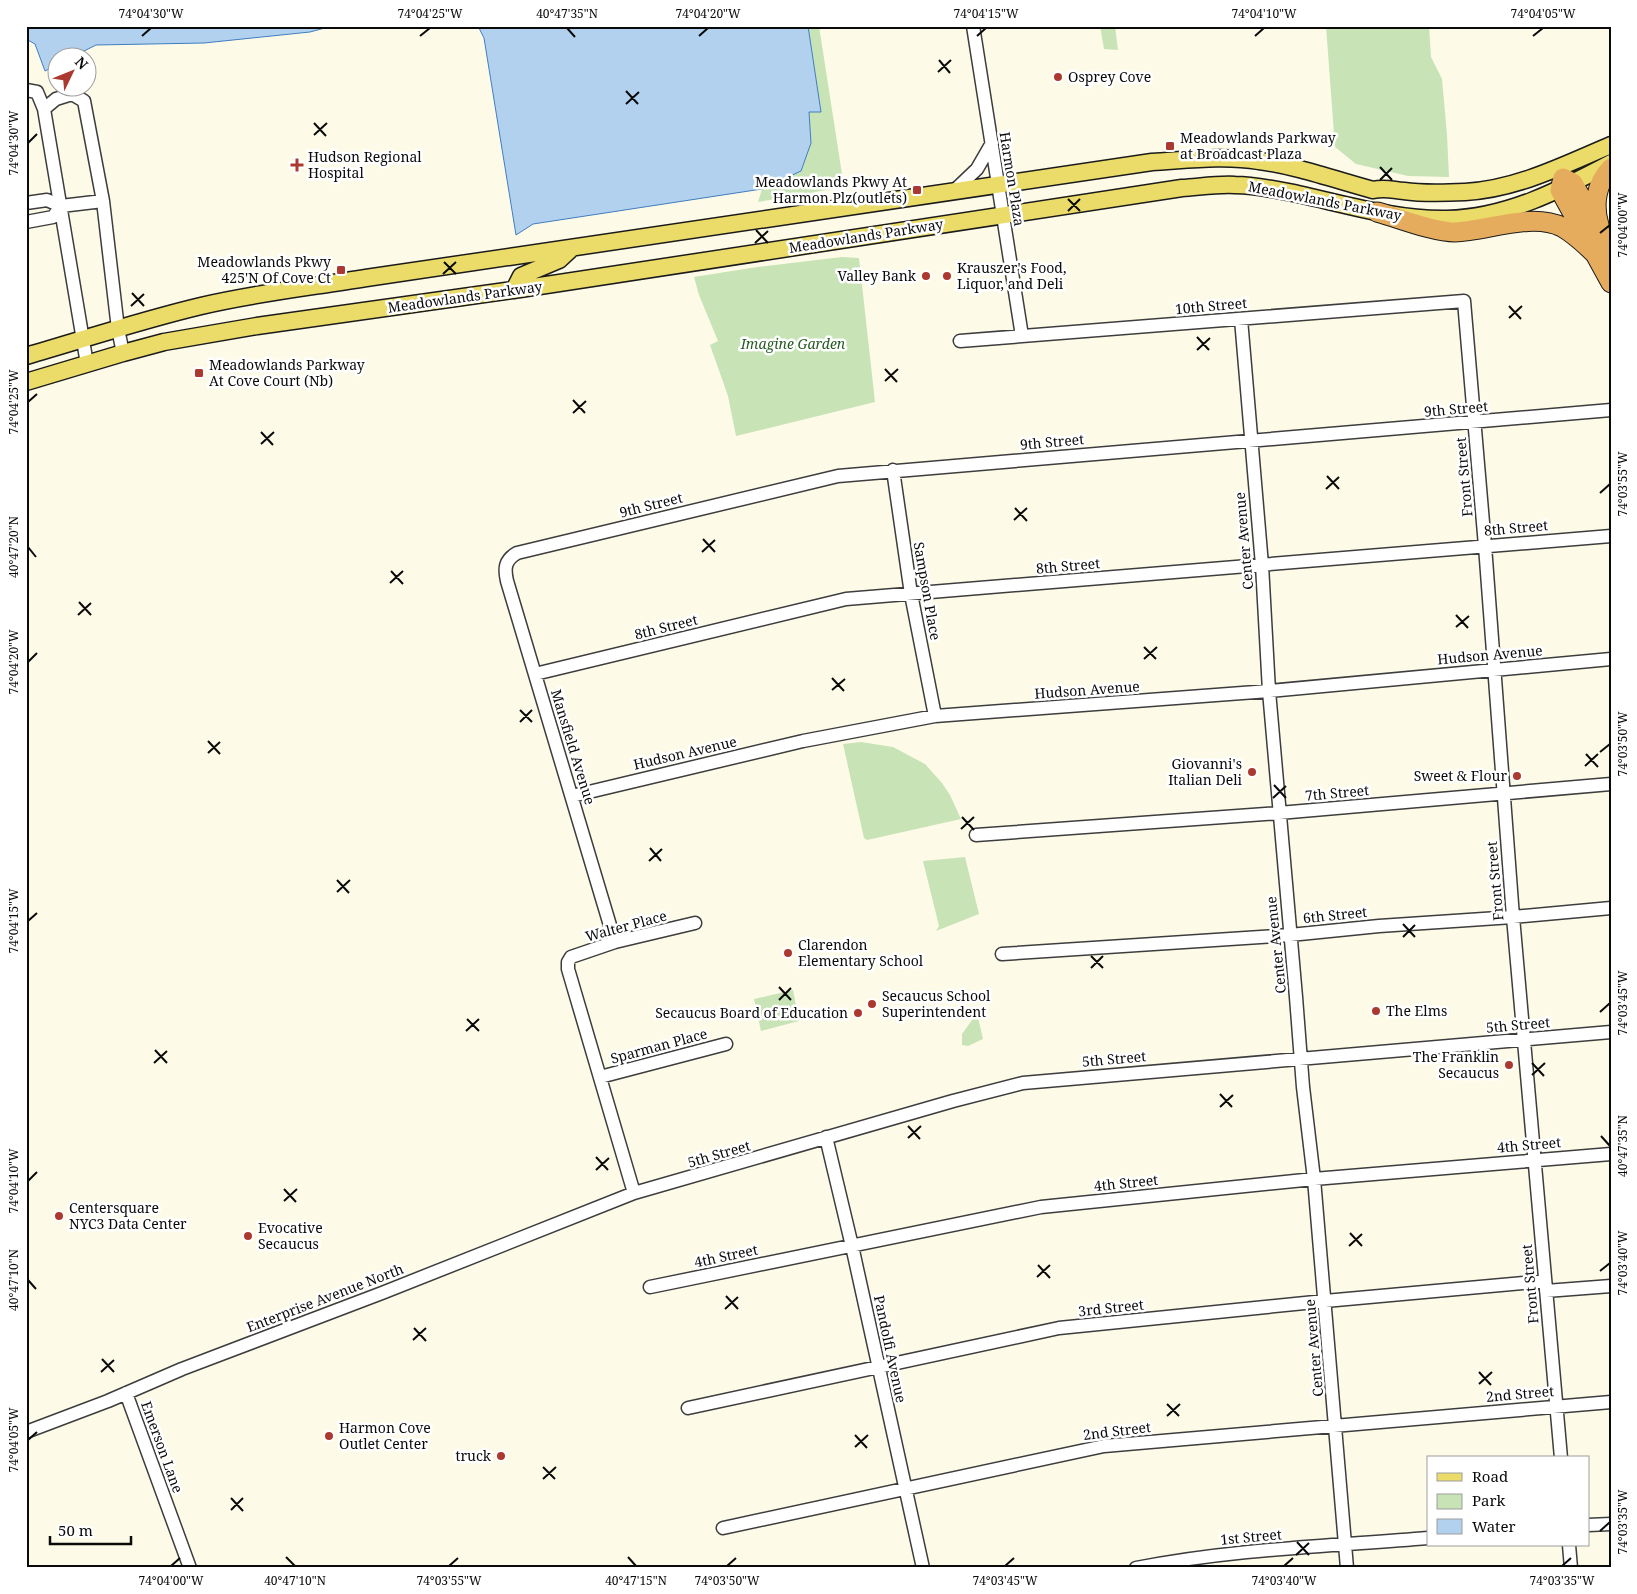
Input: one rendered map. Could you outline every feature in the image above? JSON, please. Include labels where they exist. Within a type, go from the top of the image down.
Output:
[{"type":"highway","points":[[1611,168],[1600,183],[1596,206],[1611,283]]},
{"type":"highway","points":[[1565,184],[1604,249]]},
{"type":"highway","points":[[1377,212],[1435,229],[1454,232],[1526,222],[1549,223],[1561,227],[1604,249]]},
{"type":"main road","name":"Meadowlands Parkway","points":[[26,356],[184,310],[229,301],[366,278],[1152,162],[1212,158],[1258,160],[1373,190],[1383,187],[1404,192],[1468,192],[1501,186],[1548,173],[1611,145]]},
{"type":"main road","points":[[1373,190],[1380,196],[1404,201],[1427,204],[1468,203],[1565,184],[1611,154]]},
{"type":"main road","name":"Meadowlands Parkway","points":[[26,382],[164,342],[257,326],[514,290],[1182,188],[1235,184],[1279,190],[1377,212],[1414,218],[1450,219],[1498,212],[1524,204],[1611,164]]},
{"type":"main road","points":[[514,290],[521,276],[559,260],[572,248]]},
{"type":"street","name":"Harmon Plaza","points":[[972,26],[1022,336]]},
{"type":"street","points":[[26,90],[37,92],[44,109],[87,364]]},
{"type":"street","points":[[44,109],[56,99],[72,94],[84,101],[103,201],[118,329],[123,353]]},
{"type":"street","points":[[955,190],[976,169],[992,142]]},
{"type":"street","points":[[26,203],[47,200],[61,206],[103,201]]},
{"type":"street","points":[[26,222],[53,217],[61,206]]},
{"type":"street","name":"10th Street","points":[[960,341],[1464,300]]},
{"type":"street","name":"Front Street","points":[[1464,300],[1513,917],[1561,1456]]},
{"type":"street","name":"Center Avenue","points":[[1242,319],[1262,565],[1269,691],[1279,813],[1300,1059],[1314,1179],[1325,1301],[1347,1568]]},
{"type":"street","name":"9th Street","points":[[507,561],[517,553],[825,478],[893,470],[1474,423],[1611,410]]},
{"type":"street","name":"Sampson Place","points":[[893,470],[911,594],[935,716]]},
{"type":"street","name":"8th Street","points":[[535,674],[846,599],[1611,536]]},
{"type":"street","name":"Mansfield Avenue","points":[[507,561],[505,573],[507,581],[615,942]]},
{"type":"street","name":"Hudson Avenue","points":[[572,796],[803,741],[935,716],[1269,691],[1611,659]]},
{"type":"street","name":"7th Street","points":[[976,835],[1279,813],[1611,784]]},
{"type":"street","name":"6th Street","points":[[1002,954],[1290,935],[1379,926],[1611,908]]},
{"type":"street","name":"Walter Place","points":[[600,1077],[568,969],[568,962],[571,957],[615,942],[695,923]]},
{"type":"street","name":"5th Street","points":[[634,1193],[953,1101],[1029,1082],[1611,1032]]},
{"type":"street","name":"Sparman Place","points":[[600,1077],[726,1044]]},
{"type":"street","points":[[600,1077],[634,1193]]},
{"type":"street","name":"Pandolfi Avenue","points":[[826,1138],[852,1246],[923,1568]]},
{"type":"street","name":"4th Street","points":[[650,1287],[1041,1207],[1314,1179],[1611,1154]]},
{"type":"street","name":"Enterprise Avenue North","points":[[26,1432],[182,1369],[382,1293],[634,1193]]},
{"type":"street","name":"3rd Street","points":[[688,1408],[1058,1328],[1325,1301],[1545,1286],[1611,1286]]},
{"type":"street","name":"Emerson Lane","points":[[126,1393],[190,1568]]},
{"type":"street","name":"2nd Street","points":[[723,1528],[1104,1446],[1611,1402]]},
{"type":"street","points":[[1590,1525],[1611,1524]]},
{"type":"street","name":"1st Street","points":[[1136,1568],[1236,1552],[1427,1538]]},
{"type":"street","points":[[1570,1546],[1571,1568]]},
{"type":"green space","points":[[808,26],[819,26],[844,187],[758,202],[762,189],[801,171],[811,143],[809,111],[821,112]]},
{"type":"green space","points":[[1100,26],[1115,26],[1118,50],[1104,49]]},
{"type":"green space","points":[[1326,26],[1429,26],[1431,57],[1442,79],[1449,177],[1408,176],[1356,164],[1335,147]]},
{"type":"green space","name":"Imagine Garden","points":[[842,257],[859,258],[875,402],[736,436],[728,396],[710,345],[718,341],[699,295],[694,277]]},
{"type":"green space","points":[[861,742],[893,747],[925,764],[950,795],[961,819],[867,840],[864,838],[843,744]]},
{"type":"green space","points":[[965,857],[979,914],[936,931],[939,926],[923,861]]},
{"type":"green space","points":[[793,990],[799,1021],[761,1031],[754,999]]},
{"type":"green space","points":[[977,1013],[983,1039],[968,1046],[962,1045],[962,1034]]},
{"type":"water","points":[[26,26],[332,26],[310,32],[204,43],[48,48],[48,70],[45,71],[35,44],[26,39]]},
{"type":"water","points":[[478,26],[808,26],[821,112],[809,112],[811,143],[801,171],[762,189],[533,224],[516,235],[484,38]]},
{"type":"place","name":"Osprey Cove","points":[[1058,77]]},
{"type":"place","name":"Meadowlands Parkway at Broadcast Plaza","points":[[1170,146]]},
{"type":"place","name":"Hudson Regional Hospital","points":[[297,165]]},
{"type":"place","name":"Meadowlands Pkwy At Harmon Plz(outlets)","points":[[917,190]]},
{"type":"place","name":"Meadowlands Pkwy 425'N Of Cove Ct","points":[[341,270]]},
{"type":"place","name":"Valley Bank","points":[[926,276]]},
{"type":"place","name":"Krauszer's Food, Liquor, and Deli","points":[[947,276]]},
{"type":"place","name":"Meadowlands Parkway At Cove Court (Nb)","points":[[199,373]]},
{"type":"place","name":"Giovanni's Italian Deli","points":[[1252,772]]},
{"type":"place","name":"Sweet & Flour","points":[[1517,776]]},
{"type":"place","name":"Clarendon Elementary School","points":[[788,953]]},
{"type":"place","name":"Secaucus School Superintendent","points":[[872,1004]]},
{"type":"place","name":"The Elms","points":[[1376,1011]]},
{"type":"place","name":"Secaucus Board of Education","points":[[858,1013]]},
{"type":"place","name":"The Franklin Secaucus","points":[[1509,1065]]},
{"type":"place","name":"Centersquare NYC3 Data Center","points":[[59,1216]]},
{"type":"place","name":"Evocative Secaucus","points":[[248,1236]]},
{"type":"place","name":"Harmon Cove Outlet Center","points":[[329,1436]]},
{"type":"place","name":"truck","points":[[501,1456]]}]
